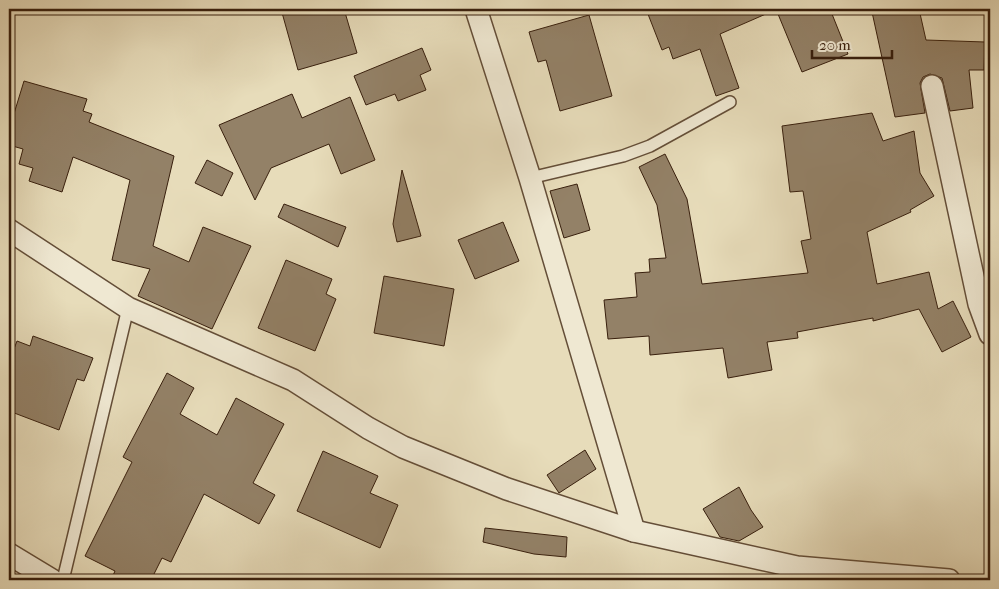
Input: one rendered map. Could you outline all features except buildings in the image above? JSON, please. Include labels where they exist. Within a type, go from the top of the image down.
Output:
[{"type":"street","points":[[476,9],[530,178],[634,531]]},
{"type":"street","points":[[932,86],[980,304],[990,334]]},
{"type":"street","points":[[9,230],[128,308],[293,380],[368,428],[403,447],[507,489],[634,531],[797,567],[949,580]]},
{"type":"street","points":[[9,554],[52,580]]},
{"type":"lane","points":[[530,178],[623,156],[650,146],[730,102]]},
{"type":"lane","points":[[63,580],[128,308]]}]
